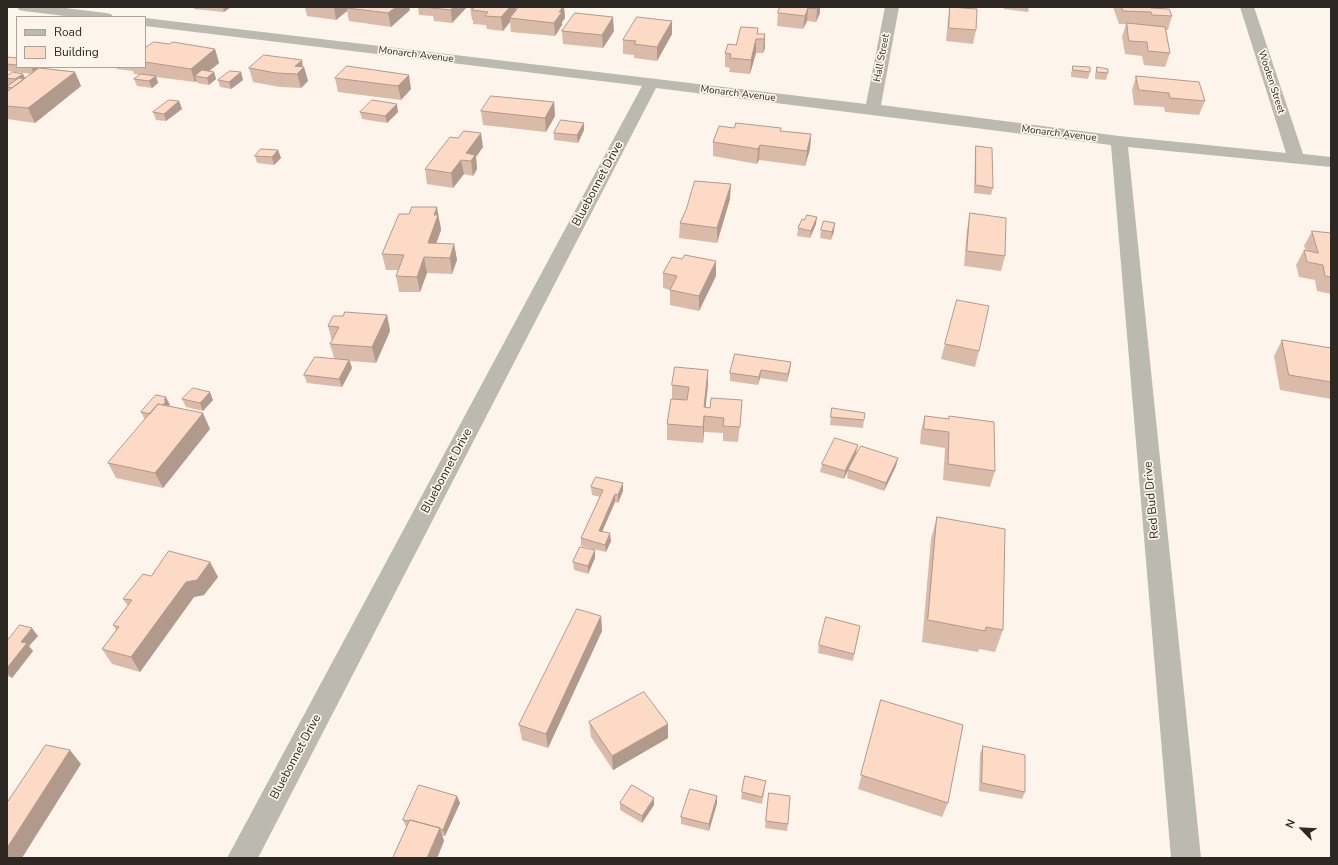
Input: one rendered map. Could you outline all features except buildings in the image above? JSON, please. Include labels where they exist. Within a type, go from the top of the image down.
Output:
[{"type":"street","points":[[24,7],[98,16]]},
{"type":"street","name":"Hall Street","points":[[873,109],[892,7]]},
{"type":"street","name":"Wooten Street","points":[[1246,7],[1296,157]]},
{"type":"street","name":"Monarch Avenue","points":[[146,22],[873,109],[1118,141],[1296,157],[1331,162]]},
{"type":"street","name":"Bluebonnet Drive","points":[[242,858],[651,83]]},
{"type":"street","name":"Red Bud Drive","points":[[1118,141],[1186,858]]}]
